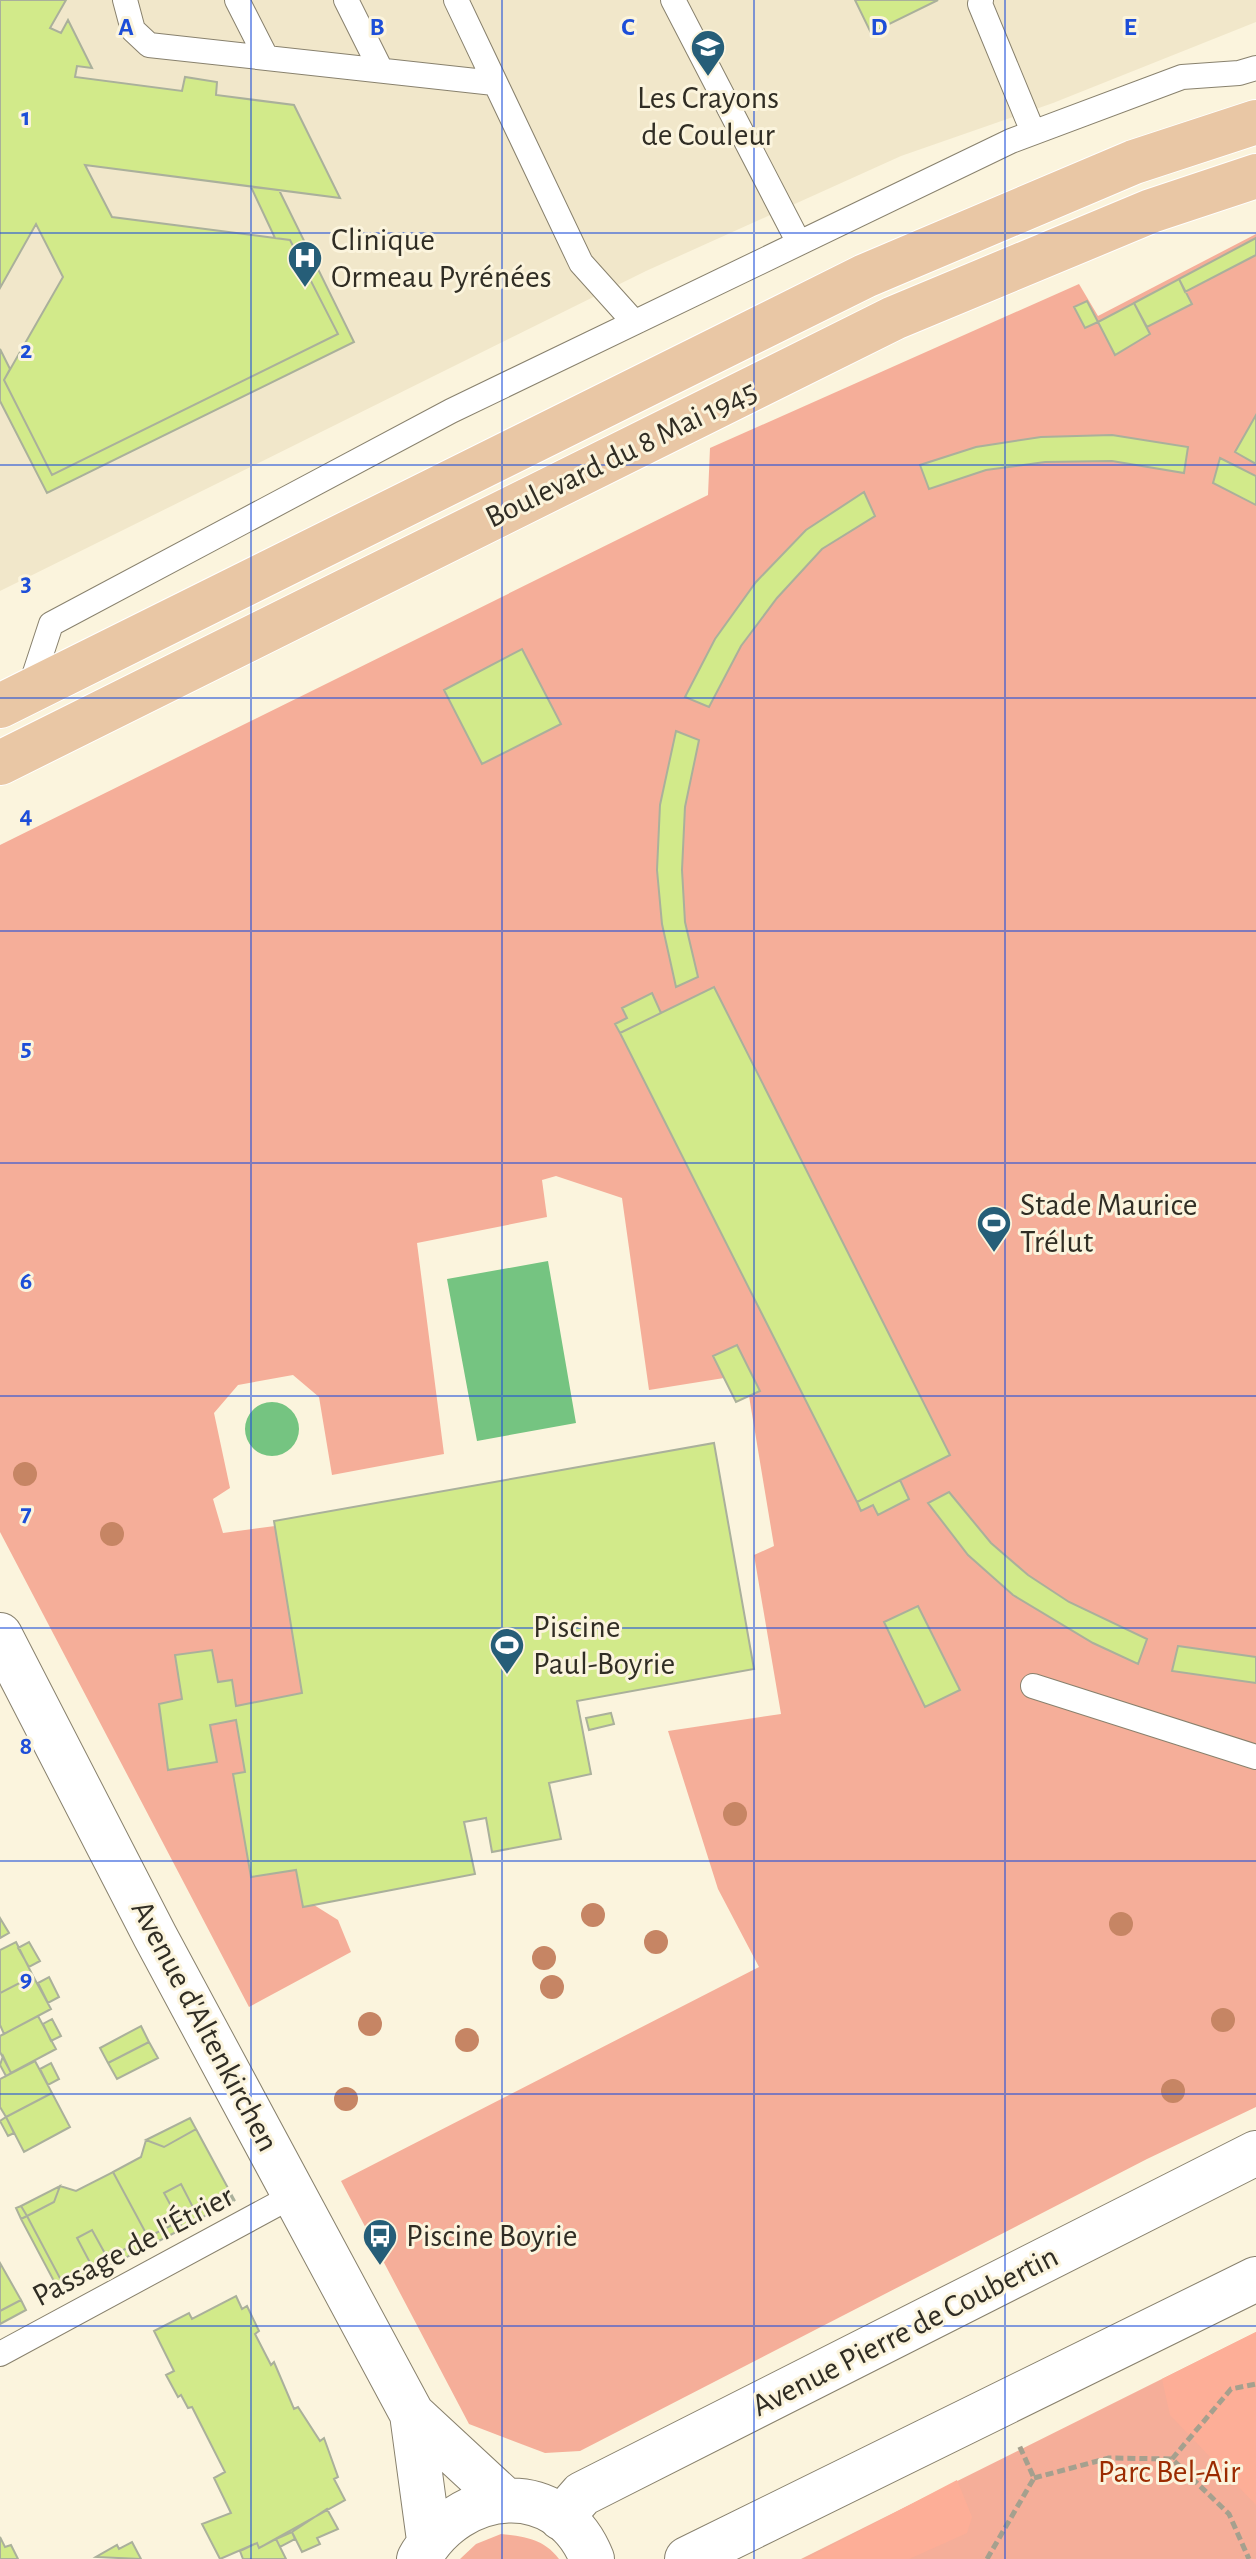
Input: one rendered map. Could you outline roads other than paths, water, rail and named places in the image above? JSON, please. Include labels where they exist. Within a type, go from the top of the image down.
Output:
[{"type":"main road","name":"Boulevard du 8 Mai 1945","points":[[15,698],[865,276],[1134,162],[1256,122]]},
{"type":"main road","name":"Boulevard du 8 Mai 1945","points":[[0,763],[894,318],[1151,211],[1256,176]]},
{"type":"street","name":"Avenue d'Altenkirchen","points":[[0,1635],[155,1936],[412,2414],[505,2500]]},
{"type":"street","name":"Avenue Pierre de Coubertin","points":[[561,2518],[582,2494],[1256,2153]]},
{"type":"street","points":[[687,2559],[1256,2279]]},
{"type":"street","name":"Avenue d'Altenkirchen","points":[[412,2414],[424,2549]]},
{"type":"street","points":[[424,2549],[450,2518],[476,2505],[505,2500],[534,2504],[561,2518],[578,2535],[592,2559]]},
{"type":"lane","points":[[125,0],[133,30],[149,45],[494,83]]},
{"type":"lane","points":[[237,0],[266,57]]},
{"type":"lane","points":[[346,0],[381,70]]},
{"type":"lane","points":[[456,0],[581,263],[634,322]]},
{"type":"lane","points":[[673,0],[799,243]]},
{"type":"lane","points":[[981,0],[1033,132]]},
{"type":"lane","points":[[15,698],[51,624],[451,411],[1033,132],[1182,77],[1239,73],[1256,68]]},
{"type":"lane","points":[[1033,1686],[1256,1757]]},
{"type":"lane","name":"Passage de l'Étrier","points":[[0,2354],[296,2194]]},
{"type":"place","name":"Les Crayons de Couleur","points":[[708,78]]},
{"type":"place","name":"Clinique Ormeau Pyrénées","points":[[305,289]]},
{"type":"place","name":"Stade Maurice Trélut","points":[[994,1254]]},
{"type":"place","name":"Piscine Paul-Boyrie","points":[[507,1676]]},
{"type":"place","name":"Piscine Boyrie","points":[[380,2267]]},
{"type":"park label","name":"Parc Bel-Air","points":[[1169,2472]]}]
